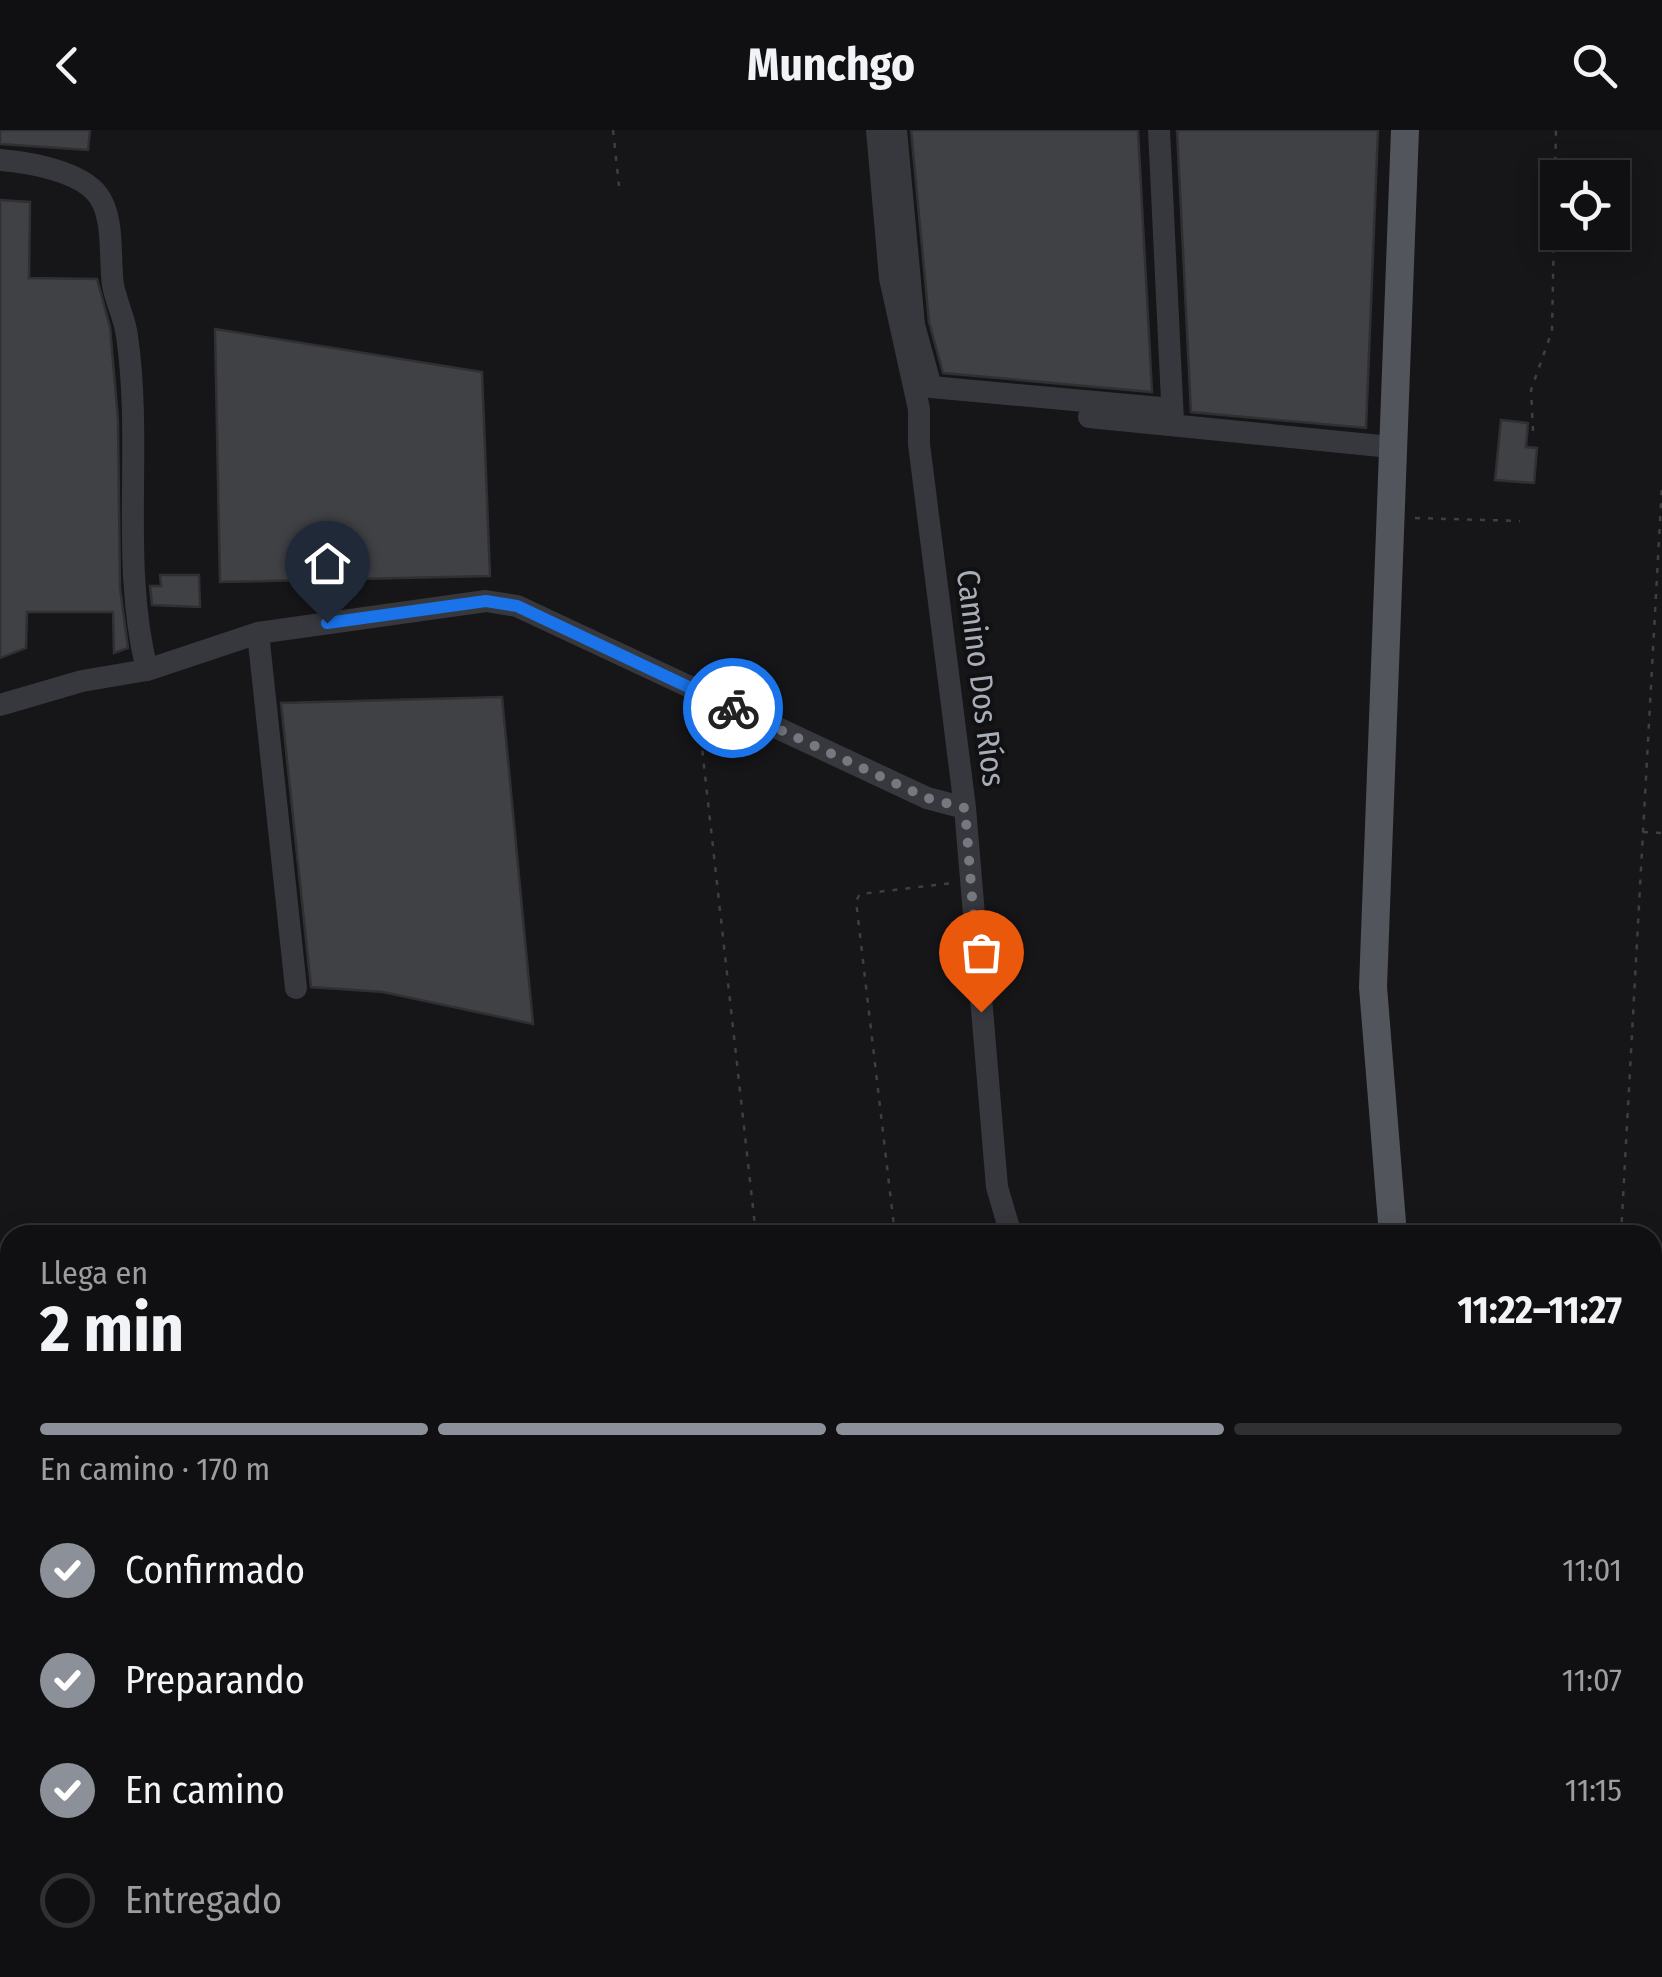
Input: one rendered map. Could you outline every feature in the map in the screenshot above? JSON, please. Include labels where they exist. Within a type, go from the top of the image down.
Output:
[{"type":"main road","points":[[1393,1225],[1374,987],[1405,130]]},
{"type":"street","name":"Camino Dos Ríos","points":[[877,130],[890,278],[919,409],[919,444],[965,808],[997,1187],[1008,1225]]},
{"type":"street","points":[[896,130],[914,325],[931,386],[1391,447]]},
{"type":"street","points":[[1159,130],[1173,418]]},
{"type":"street","points":[[0,160],[22,161],[82,182],[99,196],[108,224],[114,284],[127,334],[137,617],[147,670]]},
{"type":"street","points":[[919,409],[939,401],[1173,418]]},
{"type":"street","points":[[0,705],[82,681],[147,670],[258,633],[486,601],[517,606],[927,798],[965,808]]},
{"type":"street","points":[[258,633],[296,988]]},
{"type":"path","points":[[613,130],[619,186]]},
{"type":"path","points":[[1534,432],[1531,390],[1552,331],[1556,130]]},
{"type":"path","points":[[1622,1225],[1662,485]]},
{"type":"path","points":[[1388,517],[1520,522]]},
{"type":"path","points":[[696,690],[755,1225]]},
{"type":"path","points":[[1642,832],[1662,833]]},
{"type":"path","points":[[893,1225],[856,901],[860,894],[969,881]]},
{"type":"building","points":[[0,130],[90,130],[88,150],[0,144]]},
{"type":"building","points":[[911,130],[1138,130],[1152,392],[943,373],[929,322]]},
{"type":"building","points":[[1177,130],[1378,130],[1366,428],[1191,412]]},
{"type":"building","points":[[0,200],[30,202],[29,278],[97,279],[110,327],[118,420],[120,588],[128,648],[114,653],[113,612],[27,612],[26,648],[0,658]]},
{"type":"building","points":[[215,329],[482,372],[490,576],[220,582]]},
{"type":"building","points":[[1501,420],[1528,423],[1526,447],[1537,448],[1534,483],[1495,480]]},
{"type":"building","points":[[160,575],[199,575],[200,607],[152,605],[150,586],[161,586]]},
{"type":"building","points":[[502,697],[533,1024],[383,992],[311,987],[281,703]]},
{"type":"way so far","points":[[733,708],[927,798],[965,808],[981,1012]]},
{"type":"route","points":[[327,623],[486,601],[517,606],[733,708]]}]
